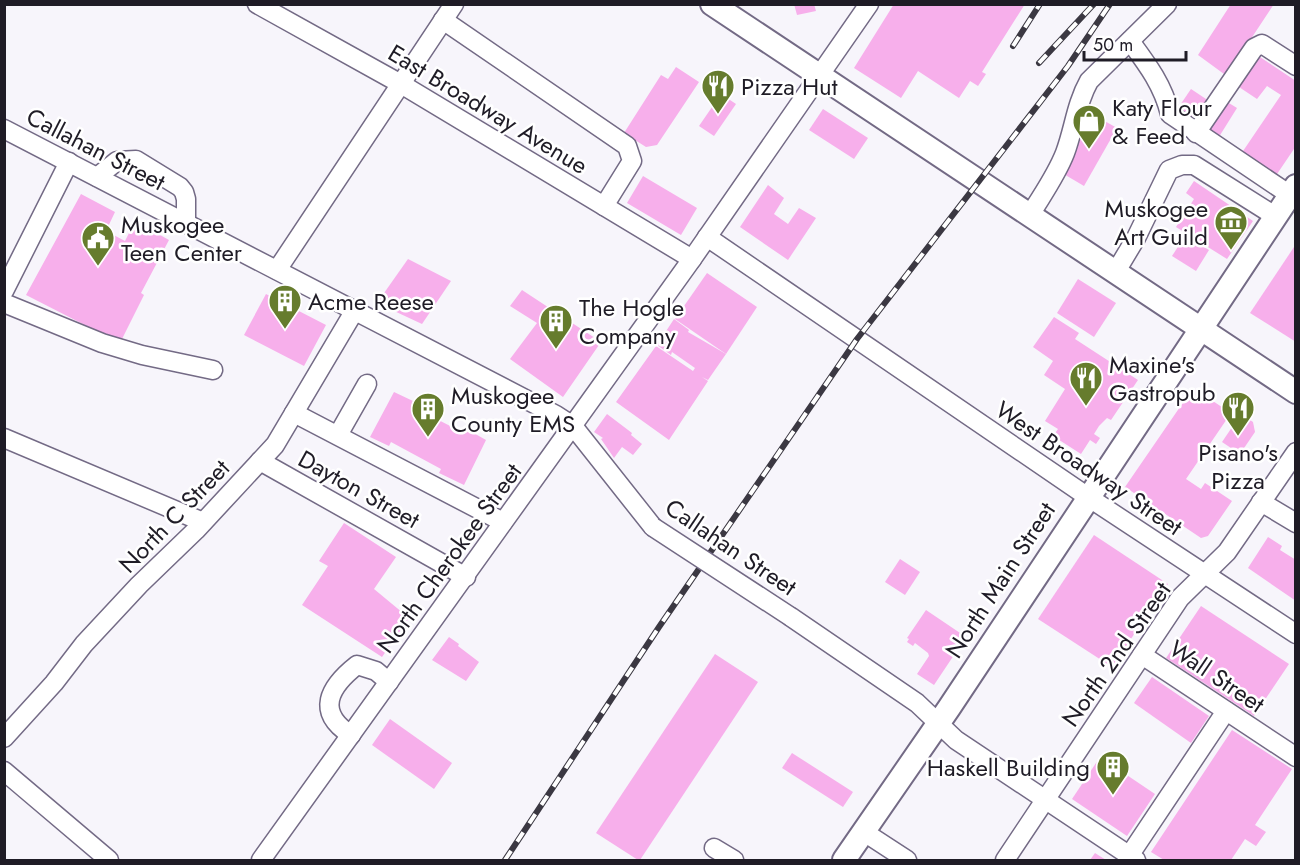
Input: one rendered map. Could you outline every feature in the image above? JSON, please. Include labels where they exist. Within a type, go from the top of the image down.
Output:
[{"type":"main road","points":[[712,4],[1296,392]]},
{"type":"main road","name":"North Main Street","points":[[844,861],[1293,190]]},
{"type":"street","name":"East Broadway Avenue","points":[[256,4],[401,84],[692,259]]},
{"type":"street","points":[[277,270],[454,4]]},
{"type":"street","name":"North Cherokee Street","points":[[261,861],[692,259],[869,4]]},
{"type":"street","points":[[1030,215],[1056,173],[1066,151],[1081,96],[1089,81],[1167,4]]},
{"type":"street","points":[[443,20],[627,146],[632,161],[604,206]]},
{"type":"street","points":[[1130,41],[1157,78],[1170,114],[1293,190]]},
{"type":"street","points":[[1196,132],[1254,48],[1262,44],[1296,66]]},
{"type":"street","name":"Callahan Street","points":[[4,129],[355,310],[573,426],[653,527],[791,616],[917,703],[956,740],[1132,858]]},
{"type":"street","points":[[97,177],[117,161],[136,160],[180,186],[184,192],[186,223]]},
{"type":"street","points":[[4,291],[69,162]]},
{"type":"street","points":[[1114,273],[1136,238],[1169,170],[1182,165],[1194,165],[1275,216]]},
{"type":"street","name":"West Broadway Street","points":[[707,237],[1088,497],[1296,634]]},
{"type":"street","points":[[4,303],[102,343],[142,355],[213,370]]},
{"type":"street","name":"North C Street","points":[[4,738],[54,683],[84,644],[275,445],[355,310]]},
{"type":"street","points":[[338,435],[367,384]]},
{"type":"street","points":[[294,412],[503,522]]},
{"type":"street","points":[[4,438],[203,522]]},
{"type":"street","name":"North 2nd Street","points":[[1005,861],[1180,598],[1227,552],[1261,502],[1288,478],[1296,452]]},
{"type":"street","name":"Dayton Street","points":[[260,461],[466,577]]},
{"type":"street","points":[[1261,502],[1296,523]]},
{"type":"street","name":"Wall Street","points":[[1142,655],[1296,757]]},
{"type":"street","points":[[351,735],[338,727],[330,715],[330,698],[340,678],[357,665],[376,671],[389,682]]},
{"type":"street","points":[[1132,858],[1226,711]]},
{"type":"street","points":[[4,771],[96,857]]},
{"type":"street","points":[[864,832],[907,861]]},
{"type":"street","points":[[714,848],[734,861]]},
{"type":"building","points":[[794,4],[814,4],[816,11],[797,15]]},
{"type":"building","points":[[894,4],[1025,4],[982,72],[986,74],[978,86],[970,81],[959,98],[918,71],[901,98],[854,68]]},
{"type":"building","points":[[1231,4],[1274,4],[1235,63],[1224,74],[1198,55]]},
{"type":"building","points":[[1257,55],[1296,81],[1296,146],[1275,177],[1241,154],[1281,95],[1267,86],[1257,99],[1236,85]]},
{"type":"building","points":[[676,67],[699,82],[657,145],[646,147],[624,133],[661,75],[668,79]]},
{"type":"building","points":[[1191,89],[1209,101],[1194,123],[1176,111]]},
{"type":"building","name":"Pizza Hut","points":[[721,94],[736,104],[714,136],[699,126]]},
{"type":"building","points":[[1224,100],[1237,108],[1217,140],[1204,132]]},
{"type":"building","points":[[823,109],[868,138],[854,159],[809,130]]},
{"type":"building","name":"Katy Flour & Feed","points":[[1094,115],[1117,128],[1084,186],[1062,173]]},
{"type":"building","points":[[643,176],[697,208],[681,235],[627,203]]},
{"type":"building","points":[[1194,181],[1253,221],[1227,259],[1176,227],[1194,199],[1186,193]]},
{"type":"building","points":[[768,185],[784,198],[774,214],[788,224],[799,208],[816,218],[788,260],[740,227]]},
{"type":"building","name":"Muskogee Teen Center","points":[[81,194],[115,212],[106,231],[125,241],[135,221],[169,240],[141,293],[144,295],[120,343],[26,295]]},
{"type":"building","points":[[1185,236],[1209,250],[1196,271],[1172,256]]},
{"type":"building","points":[[1296,244],[1296,342],[1250,313]]},
{"type":"building","points":[[408,259],[451,281],[422,324],[377,303]]},
{"type":"building","points":[[707,273],[757,307],[726,354],[675,319]]},
{"type":"building","points":[[1078,279],[1116,303],[1094,337],[1057,313]]},
{"type":"building","name":"The Hogle Company","points":[[522,290],[601,342],[563,397],[510,359],[537,323],[510,306]]},
{"type":"building","name":"Acme Reese","points":[[266,294],[326,325],[304,366],[244,335]]},
{"type":"building","name":"Maxine's Gastropub","points":[[1054,317],[1079,333],[1075,339],[1138,380],[1111,420],[1107,418],[1099,426],[1094,434],[1100,438],[1096,444],[1090,440],[1081,454],[1053,436],[1058,429],[1045,421],[1065,389],[1044,375],[1053,361],[1033,347]]},
{"type":"building","points":[[674,319],[689,330],[688,332],[726,354],[708,380],[702,377],[708,381],[669,440],[616,402],[656,346],[693,371],[695,368],[657,345]]},
{"type":"building","points":[[1193,388],[1231,413],[1186,479],[1201,489],[1205,483],[1232,501],[1208,536],[1201,538],[1125,487]]},
{"type":"building","name":"Muskogee County EMS","points":[[394,392],[413,401],[411,406],[460,431],[463,427],[486,440],[464,485],[439,473],[441,469],[391,442],[389,446],[370,437]]},
{"type":"building","points":[[607,414],[632,433],[631,435],[642,444],[633,455],[622,447],[614,458],[601,439],[603,438],[594,432]]},
{"type":"building","name":"Pisano's Pizza","points":[[1241,414],[1253,422],[1255,432],[1240,454],[1222,442]]},
{"type":"building","points":[[344,523],[396,557],[374,589],[409,618],[382,657],[302,605],[328,566],[319,561]]},
{"type":"building","points":[[1094,535],[1168,584],[1112,667],[1038,619]]},
{"type":"building","points":[[1268,537],[1282,546],[1280,550],[1296,560],[1296,601],[1248,568]]},
{"type":"building","points":[[900,559],[920,572],[905,595],[885,582]]},
{"type":"building","points":[[1201,606],[1289,664],[1254,716],[1166,658]]},
{"type":"building","points":[[926,610],[966,637],[934,685],[917,674],[929,656],[928,653],[915,643],[913,646],[907,642],[909,639],[907,638]]},
{"type":"building","points":[[449,637],[479,662],[466,681],[432,660]]},
{"type":"building","points":[[715,654],[758,682],[638,860],[596,833]]},
{"type":"building","points":[[1152,677],[1209,716],[1191,743],[1134,703]]},
{"type":"building","points":[[390,719],[452,763],[434,789],[372,745]]},
{"type":"building","points":[[1232,730],[1292,769],[1255,825],[1266,832],[1256,846],[1245,839],[1231,860],[1164,860],[1151,852]]},
{"type":"building","points":[[792,753],[853,792],[843,807],[782,768]]},
{"type":"building","name":"Haskell Building","points":[[1100,757],[1155,794],[1127,836],[1072,799]]},
{"type":"building","points":[[1095,853],[1106,860],[1090,860]]},
{"type":"railway","points":[[1013,46],[1040,4]]},
{"type":"railway","points":[[1039,63],[1094,4]]},
{"type":"railway","points":[[505,860],[659,627],[857,339],[1068,66],[1110,4]]},
{"type":"place","name":"Pizza Hut","points":[[718,115]]},
{"type":"place","name":"Katy Flour & Feed","points":[[1089,150]]},
{"type":"place","name":"Muskogee Art Guild","points":[[1231,251]]},
{"type":"place","name":"Muskogee Teen Center","points":[[98,267]]},
{"type":"place","name":"Acme Reese","points":[[285,330]]},
{"type":"place","name":"The Hogle Company","points":[[556,350]]},
{"type":"place","name":"Maxine's Gastropub","points":[[1086,407]]},
{"type":"place","name":"Pisano's Pizza","points":[[1238,437]]},
{"type":"place","name":"Muskogee County EMS","points":[[428,438]]},
{"type":"place","name":"Haskell Building","points":[[1113,796]]}]
